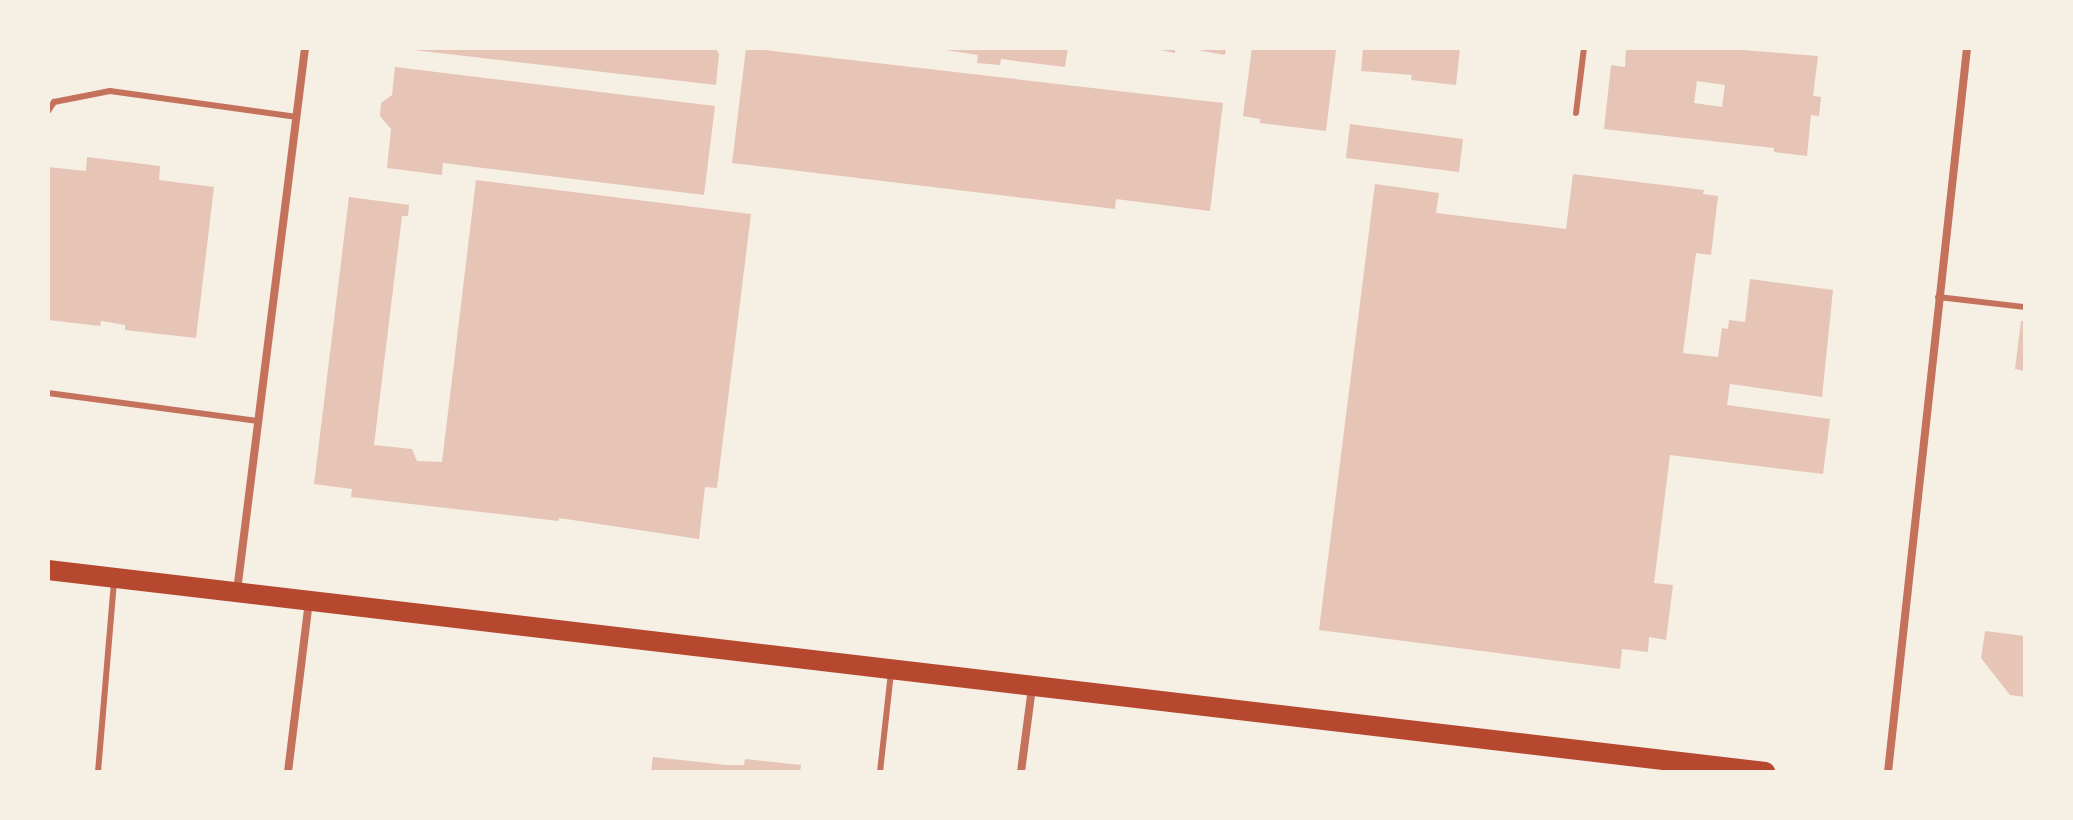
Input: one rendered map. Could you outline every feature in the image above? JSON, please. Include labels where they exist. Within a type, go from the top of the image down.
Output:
[{"type":"main road","points":[[48,570],[1765,772]]},
{"type":"street","points":[[237,591],[305,48]]},
{"type":"street","points":[[1888,772],[1967,48]]},
{"type":"street","points":[[288,772],[310,600]]},
{"type":"street","points":[[1021,772],[1032,686]]},
{"type":"lane","points":[[1576,113],[1584,48]]},
{"type":"lane","points":[[48,111],[54,102],[110,91],[297,117]]},
{"type":"lane","points":[[1938,297],[2025,307]]},
{"type":"lane","points":[[48,393],[259,421]]},
{"type":"lane","points":[[98,772],[114,578]]},
{"type":"lane","points":[[880,772],[892,669]]},
{"type":"building","points":[[396,48],[716,48],[719,54],[716,85]]},
{"type":"building","points":[[746,48],[1223,103],[1210,211],[1116,199],[1115,209],[732,163]]},
{"type":"building","points":[[932,48],[1068,48],[1065,67],[1001,59],[1000,65],[977,63],[978,55]]},
{"type":"building","points":[[1151,48],[1175,48],[1175,53]]},
{"type":"building","points":[[1186,48],[1226,48],[1225,55]]},
{"type":"building","points":[[1252,48],[1336,50],[1326,131],[1260,123],[1260,119],[1243,116]]},
{"type":"building","points":[[1363,48],[1460,48],[1456,85],[1411,80],[1412,75],[1361,71]]},
{"type":"building","points":[[1626,48],[1718,48],[1818,56],[1813,96],[1821,97],[1819,116],[1811,115],[1807,156],[1774,152],[1774,148],[1604,129],[1611,65],[1625,67]],"holes":[[[1697,81],[1725,85],[1722,107],[1694,103]]]},
{"type":"building","points":[[395,67],[715,106],[704,195],[443,163],[442,175],[387,168],[391,129],[380,116],[381,103],[392,95]]},
{"type":"building","points":[[1350,124],[1463,139],[1459,172],[1346,158]]},
{"type":"building","points":[[87,157],[160,166],[159,180],[214,187],[196,338],[125,330],[125,325],[101,321],[100,326],[48,320],[48,167],[86,171]]},
{"type":"building","points":[[1573,174],[1704,190],[1703,194],[1718,196],[1711,255],[1696,253],[1683,353],[1718,357],[1722,328],[1728,329],[1729,320],[1745,322],[1750,279],[1833,290],[1822,397],[1730,384],[1727,405],[1830,419],[1823,474],[1670,455],[1654,583],[1673,585],[1666,640],[1649,637],[1648,652],[1622,649],[1620,669],[1319,630],[1375,184],[1439,193],[1436,213],[1566,229]]},
{"type":"building","points":[[476,180],[751,214],[717,488],[705,487],[699,539],[559,518],[559,521],[351,497],[352,489],[314,484],[349,197],[409,205],[408,216],[402,216],[374,445],[412,449],[417,461],[442,462]]},
{"type":"building","points":[[2021,321],[2025,321],[2025,371],[2015,369]]},
{"type":"building","points":[[1985,631],[2025,636],[2025,697],[2010,695],[1981,658]]},
{"type":"building","points":[[653,757],[727,765],[744,765],[745,759],[801,765],[800,772],[651,772]]}]
